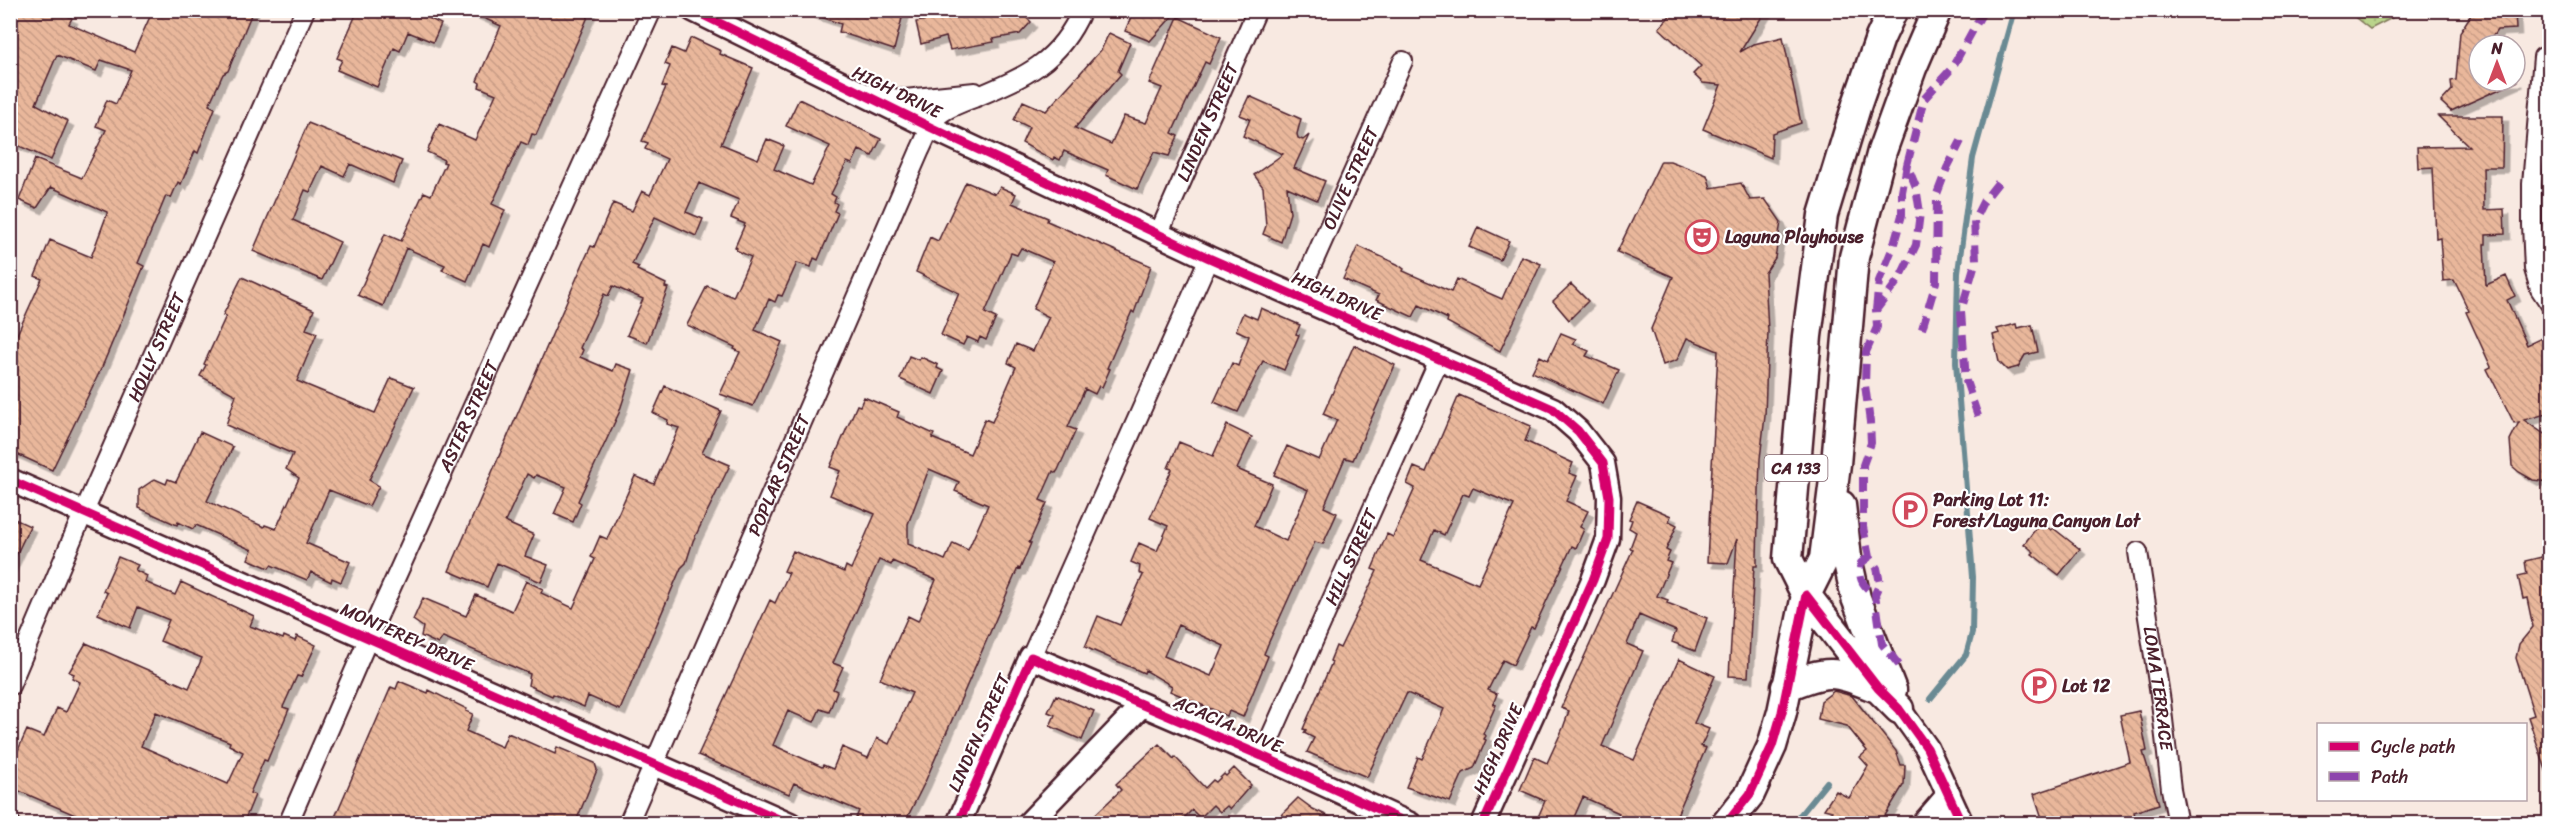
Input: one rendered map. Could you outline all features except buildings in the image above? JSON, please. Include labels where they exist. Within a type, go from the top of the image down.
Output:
[{"type":"main road","name":"CA 133","points":[[1806,596],[1788,559],[1814,268],[1823,215],[1857,104],[1880,38],[1893,10]]},
{"type":"main road","name":"CA 133","points":[[1726,824],[1750,794],[1772,746],[1782,712],[1806,596],[1824,559],[1836,464],[1854,257],[1894,119],[1937,10]]},
{"type":"main road","points":[[1857,104],[1894,119]]},
{"type":"main road","name":"CA 133","points":[[1836,464],[1847,558],[1856,598],[1899,709]]},
{"type":"main road","points":[[1806,596],[1878,688],[1899,709]]},
{"type":"main road","points":[[1786,687],[1828,672],[1841,673],[1878,688]]},
{"type":"street","name":"HOLLY STREET","points":[[10,686],[84,511],[305,10]]},
{"type":"street","name":"ASTER STREET","points":[[288,824],[652,10]]},
{"type":"street","name":"HIGH DRIVE","points":[[693,10],[932,128],[1158,235],[1553,409],[1578,431],[1603,463],[1609,497],[1608,538],[1593,580],[1483,824]]},
{"type":"street","points":[[932,128],[938,117],[1024,77],[1049,59],[1075,28],[1082,10]]},
{"type":"street","name":"LINDEN STREET","points":[[1158,235],[1257,10]]},
{"type":"street","points":[[2543,57],[2532,184],[2532,225],[2534,269],[2540,289],[2550,304]]},
{"type":"street","name":"OLIVE STREET","points":[[1298,297],[1403,61]]},
{"type":"street","points":[[868,96],[905,99],[992,90]]},
{"type":"street","name":"POPLAR STREET","points":[[628,824],[920,150],[932,128]]},
{"type":"street","name":"LINDEN STREET","points":[[958,824],[1209,258]]},
{"type":"street","name":"HILL STREET","points":[[1262,756],[1439,360]]},
{"type":"street","name":"MONTEREY DRIVE","points":[[10,480],[790,824]]},
{"type":"street","name":"LOMA TERRACE","points":[[2138,552],[2161,702],[2171,789],[2178,824]]},
{"type":"street","name":"ACACIA DRIVE","points":[[1031,657],[1262,756],[1410,824]]},
{"type":"street","points":[[1028,824],[1143,705]]},
{"type":"street","points":[[1899,709],[1927,748],[1962,824]]},
{"type":"street","points":[[1923,824],[1948,794]]},
{"type":"green space","points":[[2347,11],[2406,11],[2370,29]]},
{"type":"waterway","points":[[1930,699],[1966,655],[1972,633],[1973,577],[1956,362],[1958,272],[1973,158],[2014,10]]},
{"type":"waterway","points":[[1793,824],[1827,782]]},
{"type":"marked path","points":[[1899,665],[1882,644],[1875,594],[1880,583],[1877,568],[1869,557],[1863,527],[1863,465],[1871,443],[1865,385],[1866,352],[1877,327],[1876,310],[1900,278],[1916,245],[1920,213],[1916,187],[1907,165],[1924,99],[1952,68],[1984,10]]},
{"type":"marked path","points":[[1922,329],[1936,282],[1937,194],[1961,141]]},
{"type":"marked path","points":[[1876,310],[1879,281],[1893,247],[1902,215],[1902,192],[1907,165]]},
{"type":"marked path","points":[[1978,416],[1966,381],[1961,311],[1976,260],[1974,220],[1983,202],[2001,179]]},
{"type":"marked path","points":[[1869,557],[1861,563],[1860,573],[1864,585],[1875,594]]},
{"type":"cycle path","points":[[693,10],[932,128],[1209,258],[1553,409],[1578,431],[1603,463],[1609,497],[1608,539],[1593,580],[1483,824]]},
{"type":"cycle path","points":[[10,480],[790,824]]},
{"type":"cycle path","points":[[1806,595],[1878,688],[1899,709],[1927,748],[1962,824]]},
{"type":"cycle path","points":[[1726,824],[1750,794],[1772,746],[1782,712],[1806,595]]},
{"type":"cycle path","points":[[958,824],[1031,657],[1262,756],[1410,824]]},
{"type":"place","name":"Laguna Playhouse","points":[[1702,237]]},
{"type":"place","name":"Parking Lot 11: Forest/Laguna Canyon Lot","points":[[1910,510]]},
{"type":"place","name":"Lot 12","points":[[2039,686]]}]
